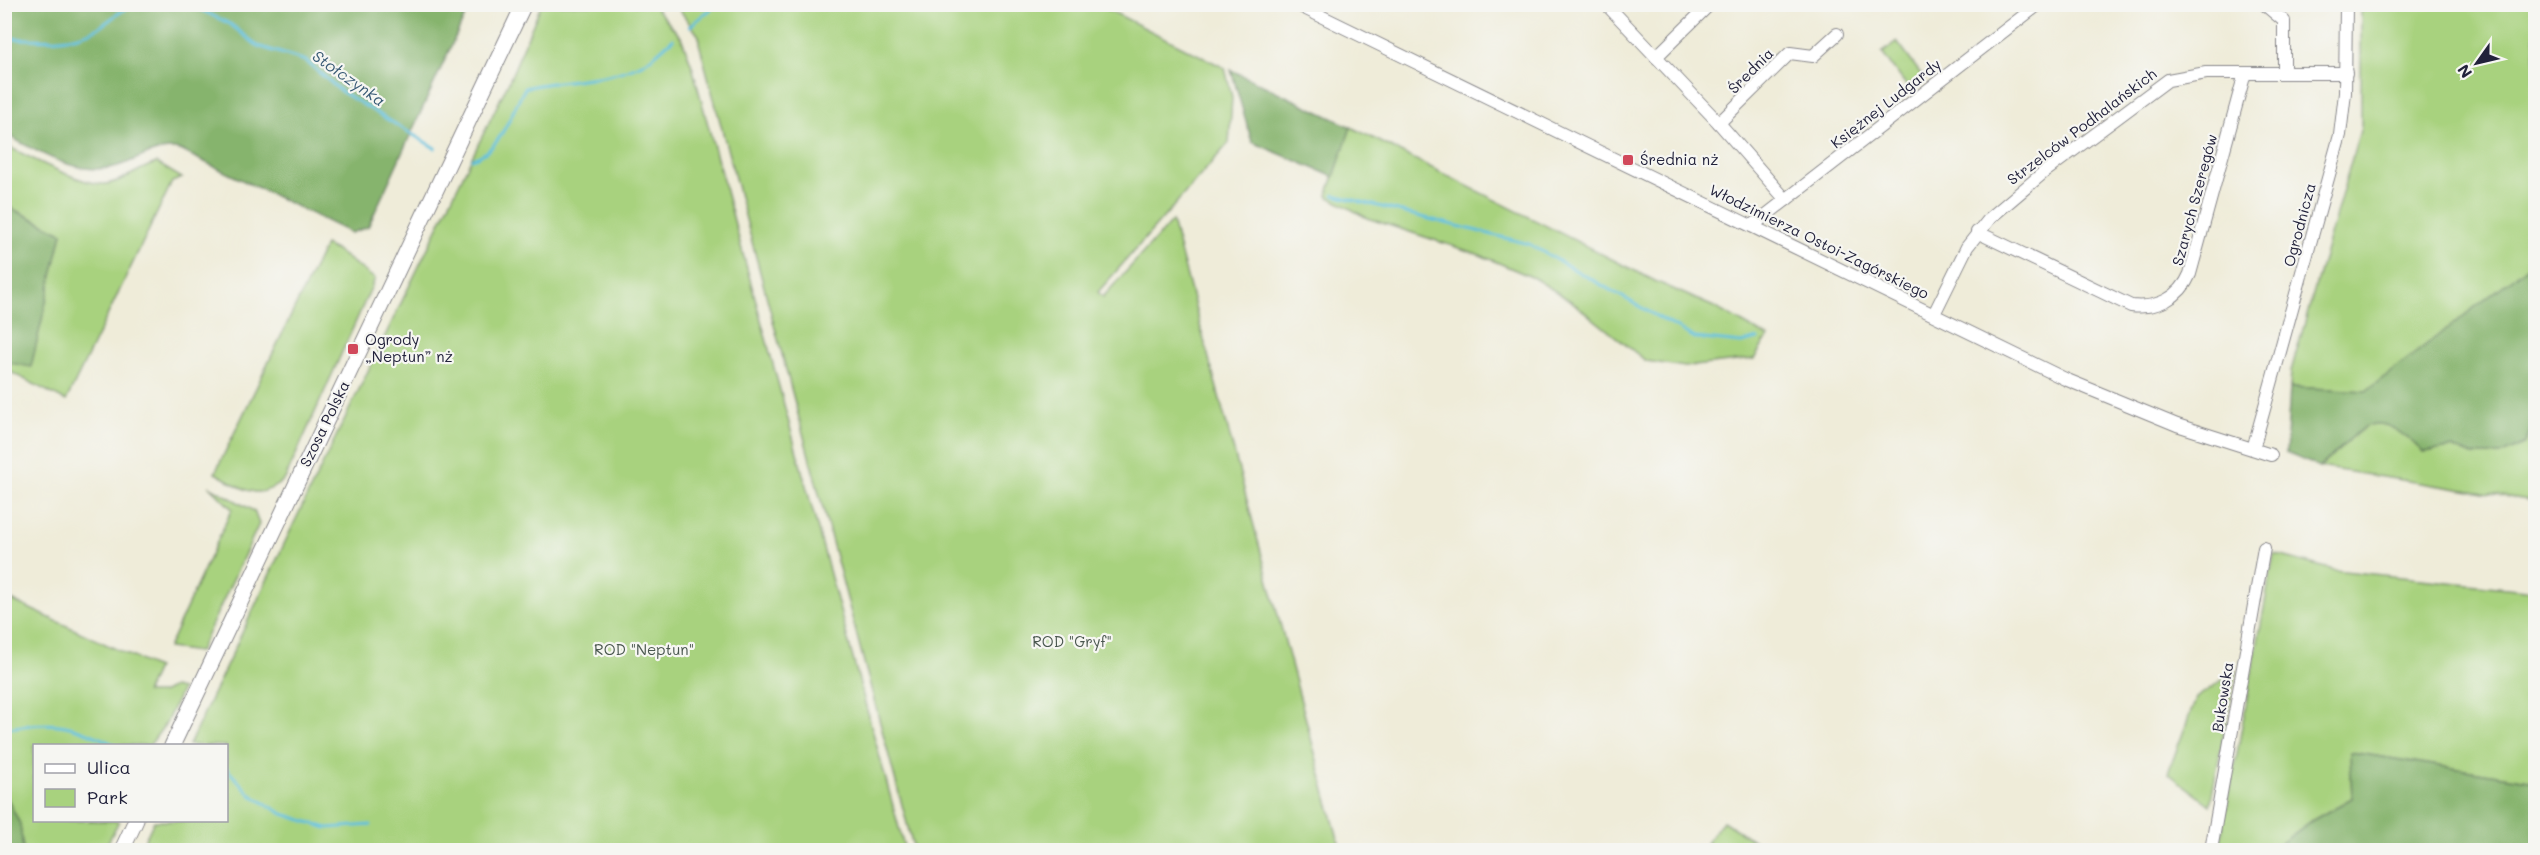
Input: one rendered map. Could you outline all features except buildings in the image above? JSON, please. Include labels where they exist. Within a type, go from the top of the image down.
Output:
[{"type":"street","name":"Szosa Polska","points":[[173,744],[524,4]]},
{"type":"street","name":"Włodzimierza Ostoi-Zagórskiego","points":[[1296,4],[2110,399],[2177,425],[2271,455]]},
{"type":"street","points":[[1606,4],[1719,123],[1786,200]]},
{"type":"street","points":[[1656,57],[1710,4]]},
{"type":"street","name":"Księżnej Ludgardy","points":[[1752,226],[2039,4]]},
{"type":"street","points":[[2264,4],[2284,21],[2284,73]]},
{"type":"street","name":"Ogrodnicza","points":[[2253,449],[2340,135],[2346,73],[2346,4]]},
{"type":"street","name":"Średnia","points":[[1719,123],[1790,53],[1813,56],[1837,34]]},
{"type":"street","name":"Szarych Szeregów","points":[[1977,232],[2131,306],[2153,305],[2172,297],[2183,288],[2190,274],[2245,73]]},
{"type":"street","name":"Strzelców Podhalańskich","points":[[1934,314],[1959,260],[1977,232],[2043,173],[2168,80],[2194,74],[2346,73]]},
{"type":"street","name":"Bukowska","points":[[2211,850],[2264,548]]},
{"type":"street","points":[[122,850],[135,822]]},
{"type":"green space","points":[[5,4],[470,5],[368,227],[351,233],[180,150],[164,150],[118,166],[89,169],[59,161],[5,134]]},
{"type":"green space","name":"ROD \"Neptun\"","points":[[541,5],[653,5],[681,37],[692,66],[905,850],[140,850],[154,822],[228,822],[228,744],[189,744],[510,79]]},
{"type":"green space","name":"ROD \"Gryf\"","points":[[676,5],[1099,5],[1225,68],[1232,97],[1229,143],[1098,292],[1103,297],[1172,221],[1341,850],[914,850],[699,36]]},
{"type":"green space","points":[[2361,5],[2535,5],[2535,261],[2366,391],[2290,387],[2291,371],[2361,127]]},
{"type":"green space","points":[[1897,42],[1924,78],[1909,89],[1882,53]]},
{"type":"green space","points":[[1231,70],[1351,127],[1334,177],[1252,142]]},
{"type":"green space","points":[[1351,127],[1655,281],[1714,307],[1768,337],[1754,359],[1685,367],[1646,361],[1571,301],[1534,278],[1480,255],[1367,218],[1327,196]]},
{"type":"green space","points":[[5,145],[55,169],[95,183],[111,183],[157,163],[182,178],[172,182],[66,401],[5,369],[4,362],[31,366],[62,233],[5,205]]},
{"type":"green space","points":[[4,205],[62,233],[31,367],[5,362]]},
{"type":"green space","points":[[325,245],[375,279],[285,479],[266,491],[250,491],[215,473]]},
{"type":"green space","points":[[2535,261],[2535,420],[2525,443],[2501,455],[2473,455],[2452,448],[2423,452],[2405,436],[2390,427],[2378,424],[2368,426],[2358,432],[2319,467],[2286,453],[2290,387],[2366,391]]},
{"type":"green space","points":[[2535,420],[2535,501],[2319,467],[2358,432],[2368,426],[2378,424],[2390,427],[2405,436],[2423,452],[2452,448],[2473,455],[2500,455],[2525,443]]},
{"type":"green space","points":[[209,486],[254,511],[259,524],[199,652],[168,648],[232,509]]},
{"type":"green space","points":[[2274,554],[2334,570],[2535,591],[2535,781],[2350,752],[2352,798],[2313,820],[2277,846],[2276,850],[2219,850]]},
{"type":"green space","points":[[5,597],[157,668],[146,693],[162,693],[173,687],[182,689],[166,723],[151,744],[33,744],[33,822],[118,822],[104,850],[23,850],[20,824],[5,793]]},
{"type":"green space","points":[[2236,671],[2210,805],[2168,773],[2196,698]]},
{"type":"green space","points":[[2350,752],[2535,781],[2535,850],[2277,850],[2277,846],[2313,820],[2352,798]]},
{"type":"green space","points":[[4,793],[20,824],[23,850],[5,850]]},
{"type":"green space","points":[[1723,821],[1768,850],[1718,850],[1706,843]]},
{"type":"waterway","name":"Stołczynka","points":[[4,38],[52,39],[76,36],[98,28],[122,11],[139,4]]},
{"type":"waterway","name":"Stołczynka","points":[[183,4],[230,24],[258,46],[306,61],[342,92],[435,148]]},
{"type":"waterway","name":"Stołczynka","points":[[690,26],[717,4]]},
{"type":"waterway","name":"Stołczynka","points":[[472,159],[491,148],[498,139],[525,88],[597,77],[626,70],[644,63],[673,39]]},
{"type":"waterway","points":[[1334,195],[1529,244],[1695,338],[1741,343],[1758,339]]},
{"type":"waterway","points":[[4,729],[50,724],[75,728],[113,744]]},
{"type":"waterway","points":[[228,770],[251,795],[283,814],[327,828],[371,825]]},
{"type":"place","name":"Średnia nż","points":[[1628,160]]},
{"type":"place","name":"Ogrody „Neptun” nż","points":[[353,349]]}]
